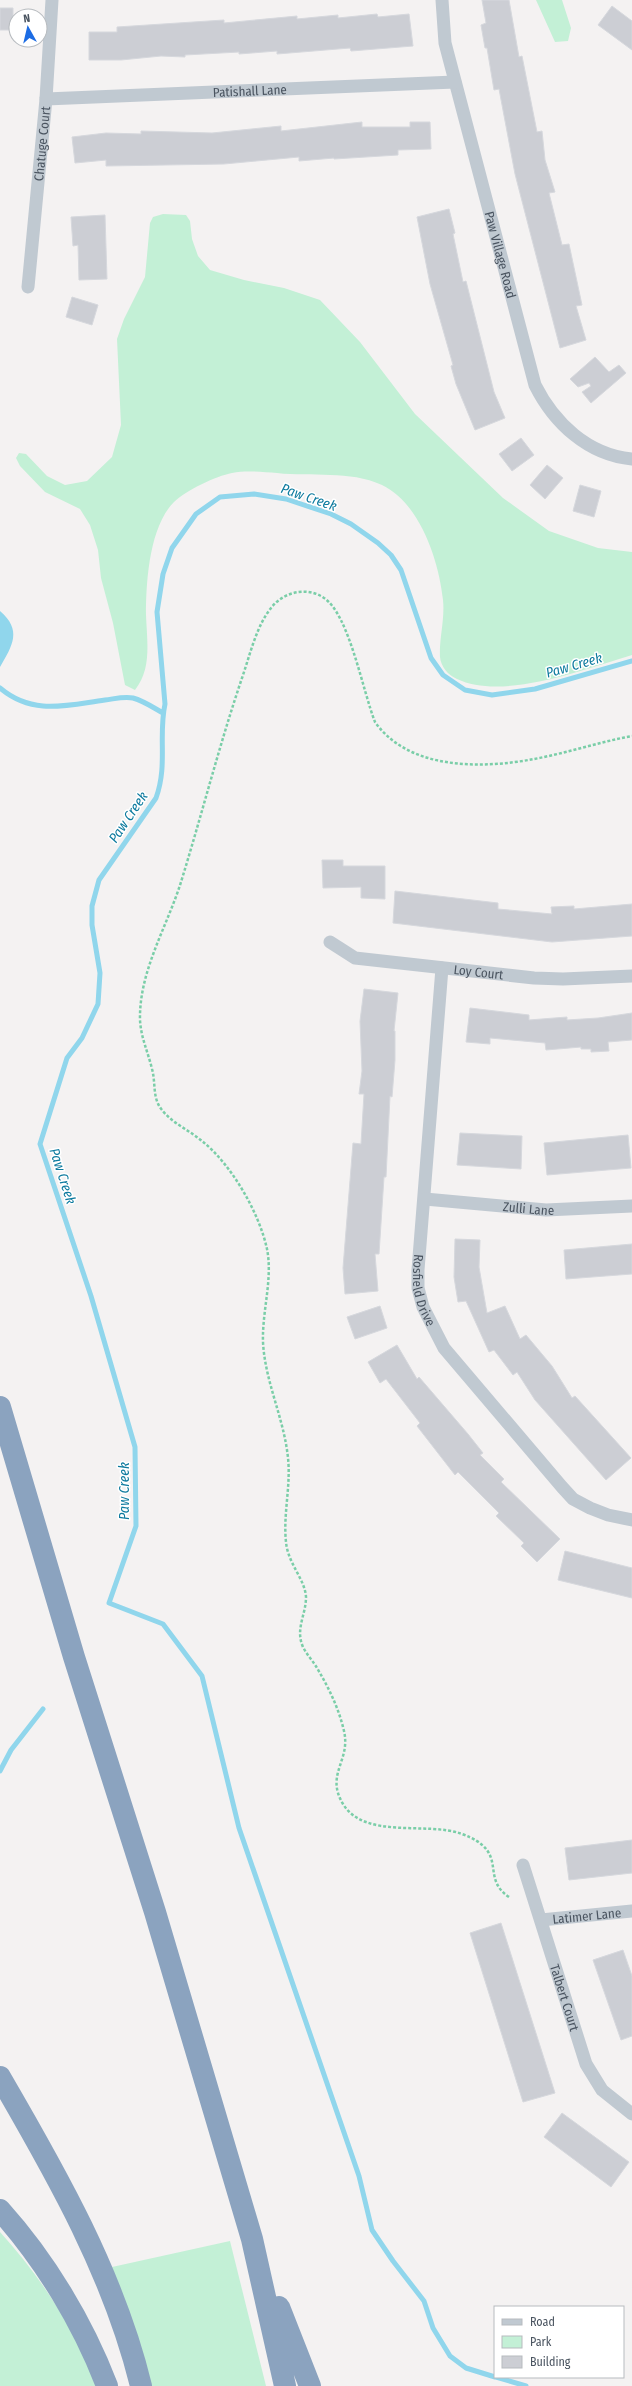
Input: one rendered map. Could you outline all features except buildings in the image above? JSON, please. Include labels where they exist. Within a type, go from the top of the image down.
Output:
[{"type":"highway","points":[[0,1407],[74,1657],[155,1912],[252,2239],[285,2386]]},
{"type":"highway","points":[[0,2077],[45,2154],[88,2241],[114,2301],[134,2358],[141,2386]]},
{"type":"highway","points":[[0,2210],[42,2265],[73,2315],[107,2386]]},
{"type":"highway","points":[[252,2239],[310,2386]]},
{"type":"street","name":"Chatuge Court","points":[[28,287],[46,99],[52,0]]},
{"type":"street","name":"Paw Village Road","points":[[442,0],[445,43],[535,385],[545,406],[570,434],[597,449],[632,459]]},
{"type":"street","name":"Patishall Lane","points":[[46,99],[455,82]]},
{"type":"street","name":"Loy Court","points":[[330,942],[355,958],[442,968],[563,979],[632,976]]},
{"type":"street","name":"Rosfield Drive","points":[[442,968],[418,1288],[423,1307],[444,1348],[573,1499],[608,1515],[632,1520]]},
{"type":"street","name":"Zulli Lane","points":[[425,1199],[546,1210],[632,1206]]},
{"type":"street","name":"Talbert Court","points":[[523,1865],[586,2064],[602,2090],[632,2114]]},
{"type":"street","name":"Latimer Lane","points":[[541,1920],[632,1911]]},
{"type":"path","points":[[509,1897],[498,1888],[490,1852],[483,1843],[446,1829],[394,1828],[368,1822],[352,1816],[342,1802],[336,1789],[336,1775],[346,1748],[344,1731],[334,1701],[302,1645],[299,1626],[306,1599],[304,1588],[290,1562],[286,1547],[284,1527],[288,1504],[289,1460],[284,1430],[268,1379],[263,1347],[263,1320],[269,1265],[267,1248],[260,1229],[239,1185],[220,1158],[202,1141],[177,1123],[160,1108],[156,1100],[152,1067],[142,1037],[141,1002],[143,988],[151,961],[180,887],[253,644],[273,605],[283,597],[296,592],[309,592],[324,597],[334,607],[344,625],[375,722],[384,736],[398,746],[412,753],[466,764],[498,764],[535,759],[632,736]]},
{"type":"green space","points":[[536,0],[562,0],[571,28],[568,41],[555,42]]},
{"type":"green space","points":[[163,214],[186,215],[190,221],[192,239],[198,256],[210,270],[244,280],[284,288],[320,300],[360,342],[415,414],[503,498],[549,531],[598,548],[632,552],[632,655],[568,675],[520,685],[476,685],[457,679],[446,670],[440,657],[443,600],[437,568],[425,535],[417,519],[407,505],[382,485],[357,477],[243,472],[218,477],[201,484],[174,502],[166,513],[154,540],[148,572],[146,602],[147,654],[144,673],[135,690],[125,685],[113,623],[101,578],[98,550],[90,525],[80,509],[45,492],[20,466],[16,458],[19,453],[26,454],[47,476],[65,485],[87,481],[112,457],[121,425],[117,339],[124,319],[145,277],[150,223],[153,217]]},
{"type":"green space","points":[[0,2232],[43,2285],[56,2304],[78,2344],[96,2386],[0,2386]]},
{"type":"green space","points":[[230,2241],[266,2386],[151,2386],[112,2267]]},
{"type":"water","points":[[0,611],[11,625],[13,638],[9,652],[0,667]]},
{"type":"waterway","name":"Paw Creek","points":[[494,2377],[466,2368],[450,2356],[433,2328],[424,2301],[393,2261],[372,2230],[359,2176],[239,1828],[202,1676],[163,1624],[109,1603],[136,1526],[135,1447],[91,1296],[40,1144],[67,1058],[82,1038],[98,1004],[100,973],[92,925],[92,906],[99,880],[156,798],[160,786],[162,728],[165,704],[157,612],[163,574],[172,548],[196,514],[220,497],[254,494],[286,499],[331,514],[351,524],[378,543],[391,555],[401,570],[431,658],[443,675],[465,690],[492,695],[535,689],[632,661]]},
{"type":"waterway","points":[[0,688],[12,697],[38,705],[64,706],[130,697],[163,713]]},
{"type":"waterway","name":"Paw Creek","points":[[0,1771],[11,1750],[43,1709]]},
{"type":"waterway","points":[[499,2378],[526,2386]]}]
